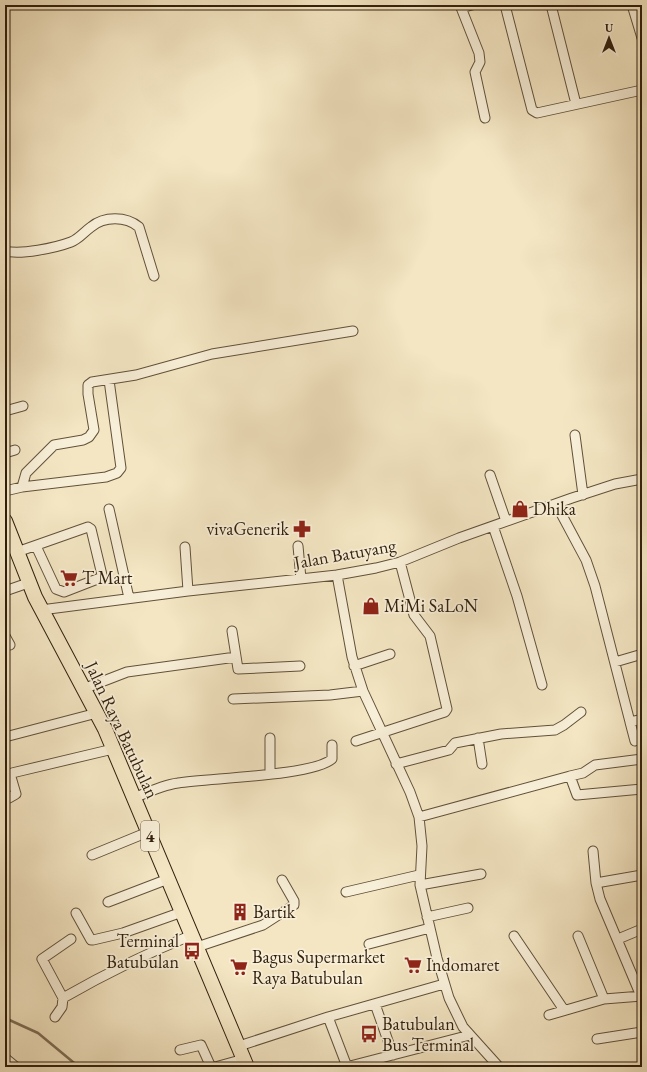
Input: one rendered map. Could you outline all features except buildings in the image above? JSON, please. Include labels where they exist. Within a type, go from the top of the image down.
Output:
[{"type":"highway","name":"Jalan Raya Batubulan","points":[[5,521],[28,583],[96,713],[113,749],[246,1063]]},
{"type":"street","points":[[472,5],[461,6],[479,53],[480,62],[475,72],[485,118]]},
{"type":"street","points":[[505,5],[530,107],[537,113],[642,90]]},
{"type":"street","points":[[551,5],[576,104]]},
{"type":"street","points":[[632,5],[639,15],[642,38]]},
{"type":"street","points":[[5,251],[31,250],[62,245],[78,238],[96,224],[115,218],[134,223],[139,227],[154,276]]},
{"type":"street","points":[[22,487],[26,473],[54,445],[83,440],[89,437],[94,430],[88,394],[88,385],[92,382],[136,375],[212,354],[353,331]]},
{"type":"street","points":[[5,491],[22,487],[117,474],[121,468],[109,380]]},
{"type":"street","points":[[5,411],[23,406]]},
{"type":"street","points":[[575,435],[583,495]]},
{"type":"street","points":[[5,453],[15,450]]},
{"type":"street","points":[[490,475],[506,521]]},
{"type":"street","name":"Jalan Batuyang","points":[[41,610],[188,591],[337,575],[400,562],[506,521],[615,484],[641,482]]},
{"type":"street","points":[[556,504],[586,560],[595,586],[615,662],[621,692],[635,740]]},
{"type":"street","points":[[109,509],[129,598]]},
{"type":"street","points":[[493,526],[517,596],[542,686]]},
{"type":"street","points":[[17,552],[88,527],[91,529],[102,575],[100,578],[64,592],[59,592],[56,589],[36,546]]},
{"type":"street","points":[[298,546],[301,579]]},
{"type":"street","points":[[185,547],[188,591]]},
{"type":"street","points":[[356,741],[445,712],[447,709],[430,636],[414,615],[400,562]]},
{"type":"street","points":[[337,575],[354,666],[363,691],[410,792],[419,817],[422,846],[419,880],[444,984],[452,1007],[470,1035],[499,1067]]},
{"type":"street","points":[[5,591],[28,583]]},
{"type":"street","points":[[232,631],[237,667],[240,670],[300,666]]},
{"type":"street","points":[[5,636],[10,645]]},
{"type":"street","points":[[354,666],[390,654]]},
{"type":"street","points":[[615,662],[639,655]]},
{"type":"street","points":[[83,689],[127,672],[236,657]]},
{"type":"street","points":[[233,699],[363,691]]},
{"type":"street","points":[[396,764],[449,750],[455,743],[478,738],[501,734],[554,730],[564,725],[582,712]]},
{"type":"street","points":[[5,737],[96,713]]},
{"type":"street","points":[[630,722],[642,719]]},
{"type":"street","points":[[270,738],[270,774]]},
{"type":"street","points":[[478,738],[482,764]]},
{"type":"street","points":[[134,798],[177,783],[297,771],[329,762],[332,756],[332,745]]},
{"type":"street","points":[[9,798],[16,794],[11,777],[12,773],[113,749]]},
{"type":"street","points":[[419,817],[583,773],[595,765],[642,759]]},
{"type":"street","points":[[570,776],[577,795],[642,789]]},
{"type":"street","points":[[92,855],[148,832]]},
{"type":"street","points":[[549,1015],[604,999],[641,996],[600,899],[596,883],[593,851]]},
{"type":"street","points":[[346,892],[419,880],[481,874]]},
{"type":"street","points":[[596,883],[642,875]]},
{"type":"street","points":[[108,902],[168,879]]},
{"type":"street","points":[[63,998],[112,970],[153,950],[264,925],[294,905],[294,901],[282,880]]},
{"type":"street","points":[[427,917],[468,908]]},
{"type":"street","points":[[76,913],[91,940],[93,940],[123,932],[182,912]]},
{"type":"street","points":[[369,944],[430,928]]},
{"type":"street","points":[[618,939],[642,929]]},
{"type":"street","points":[[514,936],[564,1010]]},
{"type":"street","points":[[578,936],[604,999]]},
{"type":"street","points":[[56,1017],[62,1007],[63,998],[42,959],[71,939]]},
{"type":"street","points":[[239,1046],[328,1017],[444,984]]},
{"type":"street","points":[[375,1004],[393,1055]]},
{"type":"street","points":[[328,1017],[348,1066],[353,1066],[470,1035]]},
{"type":"street","points":[[597,1040],[642,1032]]},
{"type":"street","points":[[180,1050],[201,1046],[211,1067]]},
{"type":"street","points":[[5,1058],[16,1067]]},
{"type":"street","points":[[214,1067],[246,1063]]},
{"type":"waterway","points":[[5,1018],[38,1033],[79,1067]]},
{"type":"place","name":"Dhika","points":[[520,509]]},
{"type":"place","name":"vivaGenerik","points":[[302,529]]},
{"type":"place","name":"T Mart","points":[[69,578]]},
{"type":"place","name":"MiMi SaLoN","points":[[371,606]]},
{"type":"place","name":"Bartik","points":[[240,912]]},
{"type":"place","name":"Terminal Batubulan","points":[[192,951]]},
{"type":"place","name":"Indomaret","points":[[413,965]]},
{"type":"place","name":"Bagus Supermarket Raya Batubulan","points":[[239,967]]},
{"type":"place","name":"Batubulan Bus Terminal","points":[[369,1034]]}]
